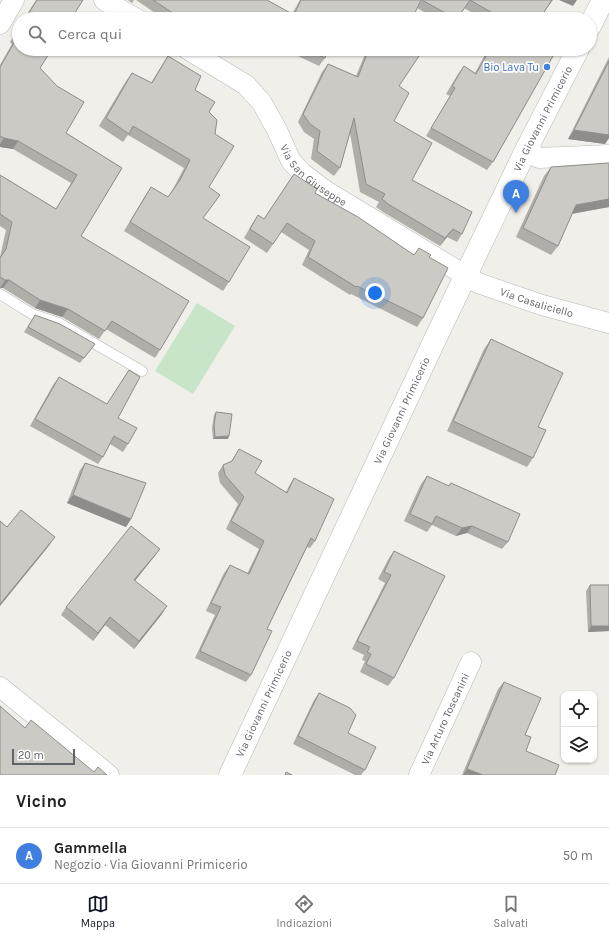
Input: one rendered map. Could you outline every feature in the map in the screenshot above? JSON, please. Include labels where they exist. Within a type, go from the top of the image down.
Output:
[{"type":"street","points":[[0,24],[14,0]]},
{"type":"street","points":[[104,0],[125,12]]},
{"type":"street","points":[[597,12],[603,0]]},
{"type":"street","name":"Via San Giuseppe","points":[[198,56],[246,85],[262,103],[292,161],[302,173],[326,191],[466,276]]},
{"type":"street","name":"Via Giovanni Primicerio","points":[[230,775],[439,331],[526,150],[574,56]]},
{"type":"street","points":[[526,150],[539,158],[609,154]]},
{"type":"street","name":"Via Casaliciello","points":[[466,276],[478,283],[542,305],[609,323]]},
{"type":"street","name":"Via Arturo Toscanini","points":[[419,775],[471,662]]},
{"type":"street","points":[[0,688],[109,775]]},
{"type":"lane","points":[[0,294],[32,314],[59,323],[142,371]]},
{"type":"green space","points":[[197,303],[235,326],[193,394],[155,371]]},
{"type":"building","points":[[37,0],[83,0],[75,12],[29,12]]},
{"type":"building","points":[[153,0],[267,0],[289,12],[171,12]]},
{"type":"building","points":[[301,0],[421,0],[415,12],[295,12]]},
{"type":"building","points":[[422,0],[470,0],[462,12],[443,12]]},
{"type":"building","points":[[470,0],[552,0],[544,12],[491,12]]},
{"type":"building","points":[[12,46],[12,56],[48,56],[40,68],[57,86],[84,102],[66,133],[122,168],[81,236],[189,301],[160,350],[112,321],[105,331],[68,309],[40,300],[9,280],[5,280],[0,277],[0,258],[6,249],[12,222],[0,214],[0,175],[56,209],[77,175],[18,141],[0,136],[0,67]]},
{"type":"building","points":[[168,56],[201,76],[195,90],[215,102],[209,112],[217,120],[215,134],[234,146],[209,187],[220,195],[203,218],[250,247],[229,282],[130,222],[151,187],[168,197],[180,180],[190,160],[133,126],[129,134],[106,118],[132,73],[152,83]]},
{"type":"building","points":[[366,56],[419,56],[399,86],[409,93],[394,121],[432,143],[412,180],[472,212],[462,234],[453,229],[445,238],[388,204],[382,199],[385,194],[366,184],[354,118],[340,168],[317,151],[320,131],[310,124],[303,114],[328,64],[358,77]]},
{"type":"building","points":[[486,56],[553,56],[493,162],[431,128],[455,88],[452,86],[464,66],[476,74]]},
{"type":"building","points":[[609,61],[609,135],[574,130]]},
{"type":"building","points":[[609,163],[609,199],[576,205],[558,246],[523,228],[551,167]]},
{"type":"building","points":[[294,174],[317,189],[315,193],[358,217],[414,255],[419,248],[431,255],[429,257],[448,268],[423,318],[357,286],[356,287],[308,257],[315,241],[287,223],[273,244],[250,229],[258,215],[264,219]]},
{"type":"building","points":[[35,315],[60,324],[95,344],[84,358],[28,327]]},
{"type":"building","points":[[491,339],[563,373],[538,427],[546,430],[533,458],[453,421]]},
{"type":"building","points":[[129,370],[140,377],[118,418],[137,428],[128,444],[114,436],[103,457],[35,419],[59,377],[107,404]]},
{"type":"building","points":[[216,412],[232,414],[229,436],[215,437],[214,425]]},
{"type":"building","points":[[239,449],[262,461],[255,473],[287,493],[294,478],[334,499],[315,541],[311,538],[267,629],[272,631],[251,675],[200,651],[221,607],[211,603],[230,565],[249,574],[264,541],[231,521],[244,497],[225,475],[223,465],[232,461]]},
{"type":"building","points":[[85,463],[146,483],[131,519],[73,495]]},
{"type":"building","points":[[427,476],[449,486],[451,483],[520,514],[508,542],[472,526],[462,528],[436,516],[432,524],[410,514]]},
{"type":"building","points":[[21,510],[55,537],[0,604],[0,521],[7,527]]},
{"type":"building","points":[[131,526],[160,549],[134,580],[167,606],[139,641],[110,617],[98,633],[66,607]]},
{"type":"building","points":[[394,551],[445,576],[394,678],[366,664],[371,654],[367,652],[370,647],[357,641],[391,575],[384,572]]},
{"type":"building","points":[[590,585],[609,585],[609,626],[591,626]]},
{"type":"building","points":[[504,682],[541,698],[525,735],[531,737],[526,751],[559,765],[555,775],[483,775],[467,769]]},
{"type":"building","points":[[319,693],[350,708],[356,715],[348,733],[376,747],[365,770],[298,736]]},
{"type":"building","points":[[0,706],[25,728],[31,720],[94,772],[98,767],[107,775],[0,775]]},
{"type":"building","points":[[286,772],[292,775],[285,775]]},
{"type":"place","name":"Bio Lava Tu","points":[[547,67]]},
{"type":"place","name":"Gammella","points":[[516,213]]}]
